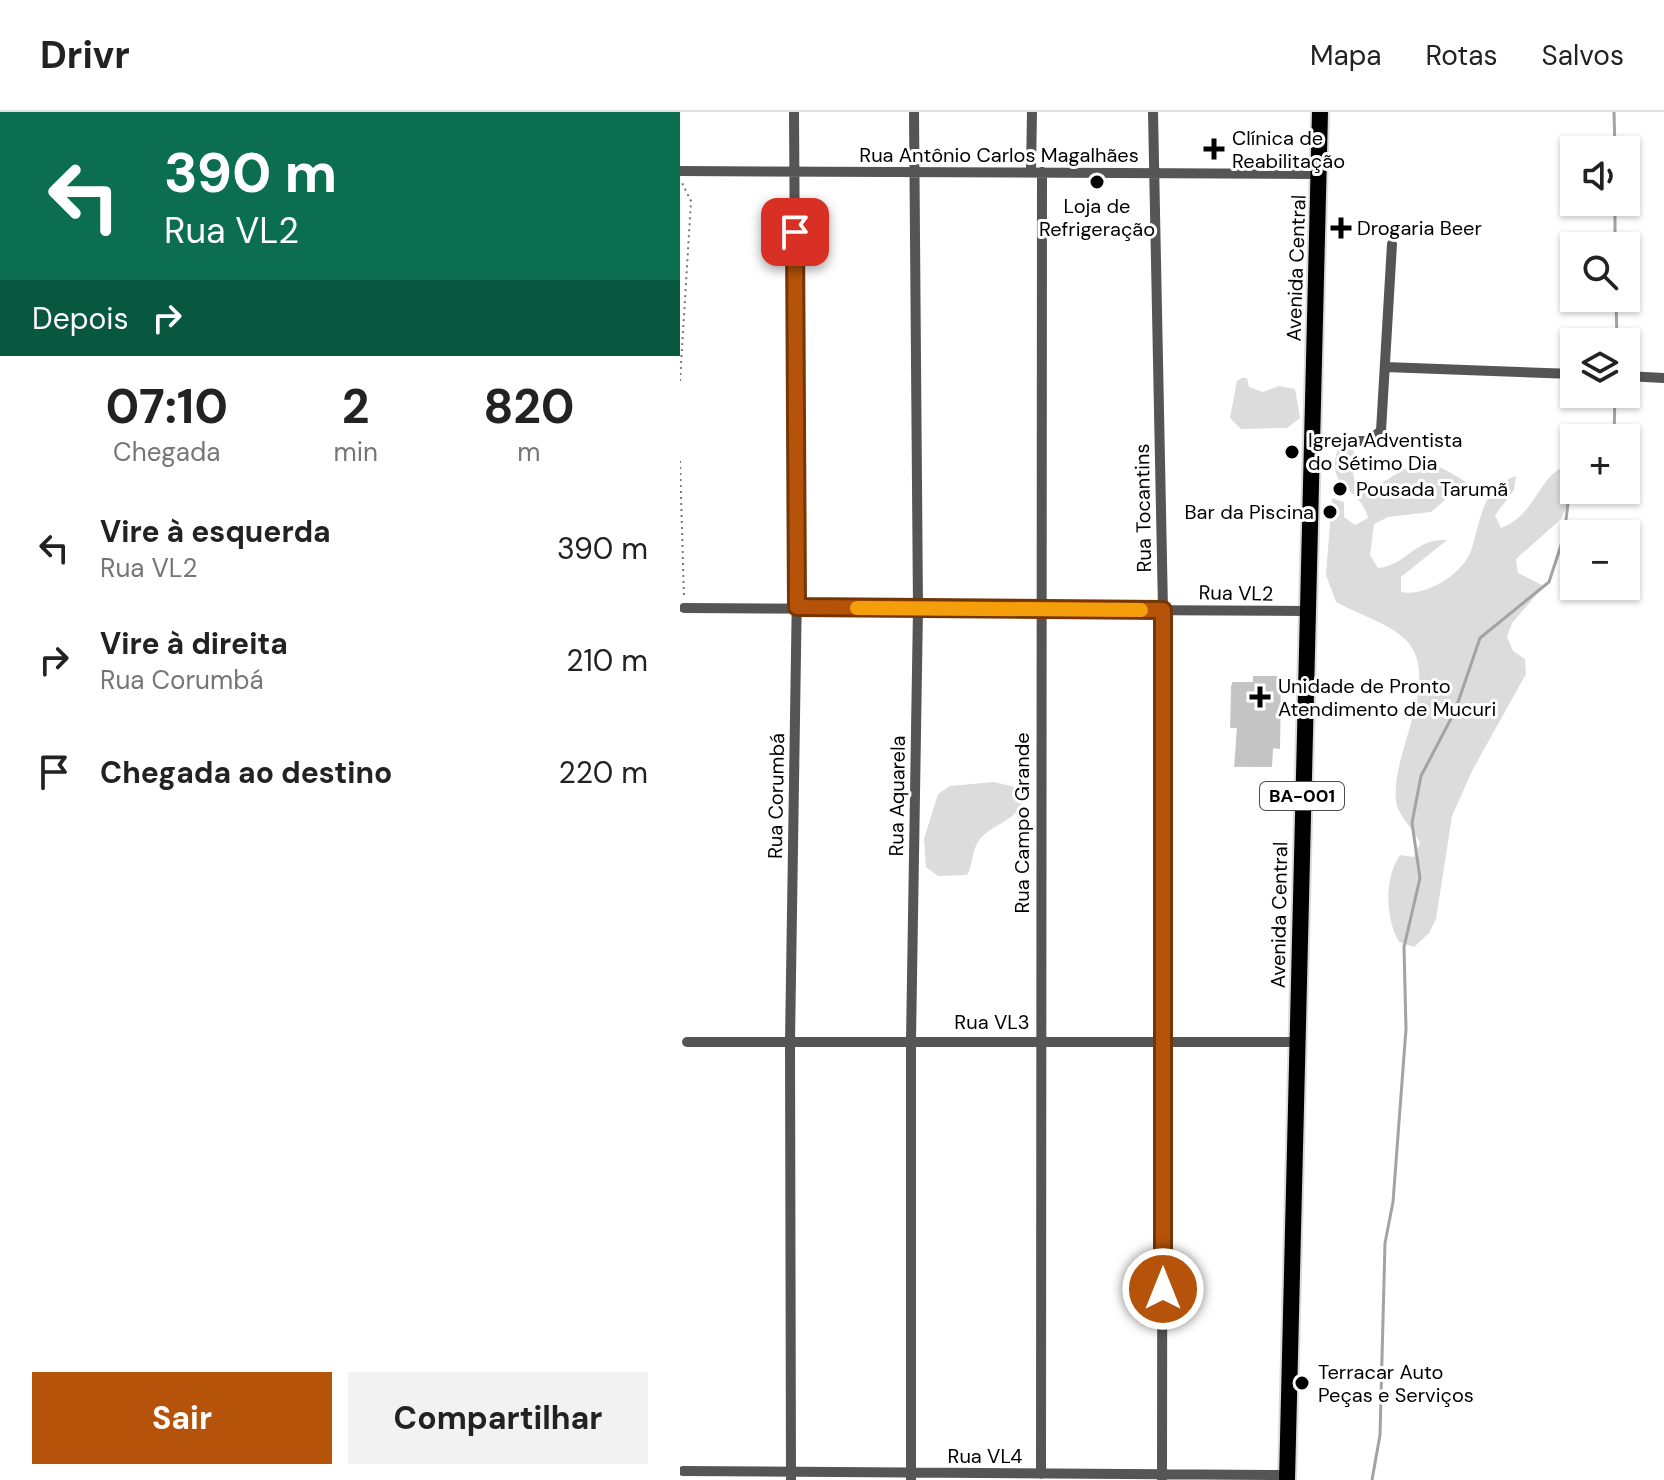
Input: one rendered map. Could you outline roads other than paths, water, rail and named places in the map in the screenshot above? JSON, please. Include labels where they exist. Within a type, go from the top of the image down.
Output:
[{"type":"main road","name":"Avenida Central","points":[[1287,1477],[1320,112]]},
{"type":"street","name":"Rua Corumbá","points":[[791,1476],[790,1041],[797,607],[794,112]]},
{"type":"street","name":"Rua Aquarela","points":[[910,1477],[911,1040],[918,609],[914,112]]},
{"type":"street","name":"Rua Campo Grande","points":[[1032,112],[1037,172],[1041,1474]]},
{"type":"street","name":"Rua Tocantins","points":[[1153,112],[1163,610],[1162,1478]]},
{"type":"street","name":"Rua Antônio Carlos Magalhães","points":[[680,172],[1318,174]]},
{"type":"street","points":[[1311,441],[1361,442],[1378,436],[1392,244]]},
{"type":"street","points":[[1385,367],[1560,373]]},
{"type":"street","points":[[1640,377],[1664,378]]},
{"type":"street","name":"Rua VL2","points":[[684,608],[1307,611]]},
{"type":"street","name":"Rua VL3","points":[[687,1042],[1297,1042]]},
{"type":"street","name":"Rua VL4","points":[[683,1471],[791,1476],[1041,1474],[1162,1478],[1287,1477]]},
{"type":"waterway","points":[[1614,112],[1615,136]]},
{"type":"waterway","points":[[1615,216],[1615,232]]},
{"type":"waterway","points":[[1616,312],[1617,328]]},
{"type":"waterway","points":[[1614,424],[1615,408]]},
{"type":"waterway","points":[[1372,1480],[1380,1435],[1385,1243],[1393,1202],[1406,1029],[1404,947],[1420,878],[1412,823],[1421,776],[1455,711],[1480,638],[1549,582],[1564,536],[1568,504]]},
{"type":"place","name":"Clínica de Reabilitação","points":[[1214,149]]},
{"type":"place","name":"Loja de Refrigeração","points":[[1097,182]]},
{"type":"place","name":"Drogaria Beer","points":[[1341,228]]},
{"type":"place","name":"Igreja Adventista do Sétimo Dia","points":[[1292,452]]},
{"type":"place","name":"Pousada Tarumã","points":[[1340,489]]},
{"type":"place","name":"Bar da Piscina","points":[[1330,512]]},
{"type":"place","name":"Unidade de Pronto Atendimento de Mucuri","points":[[1260,697]]},
{"type":"place","name":"Terracar Auto Peças e Serviços","points":[[1302,1383]]}]
